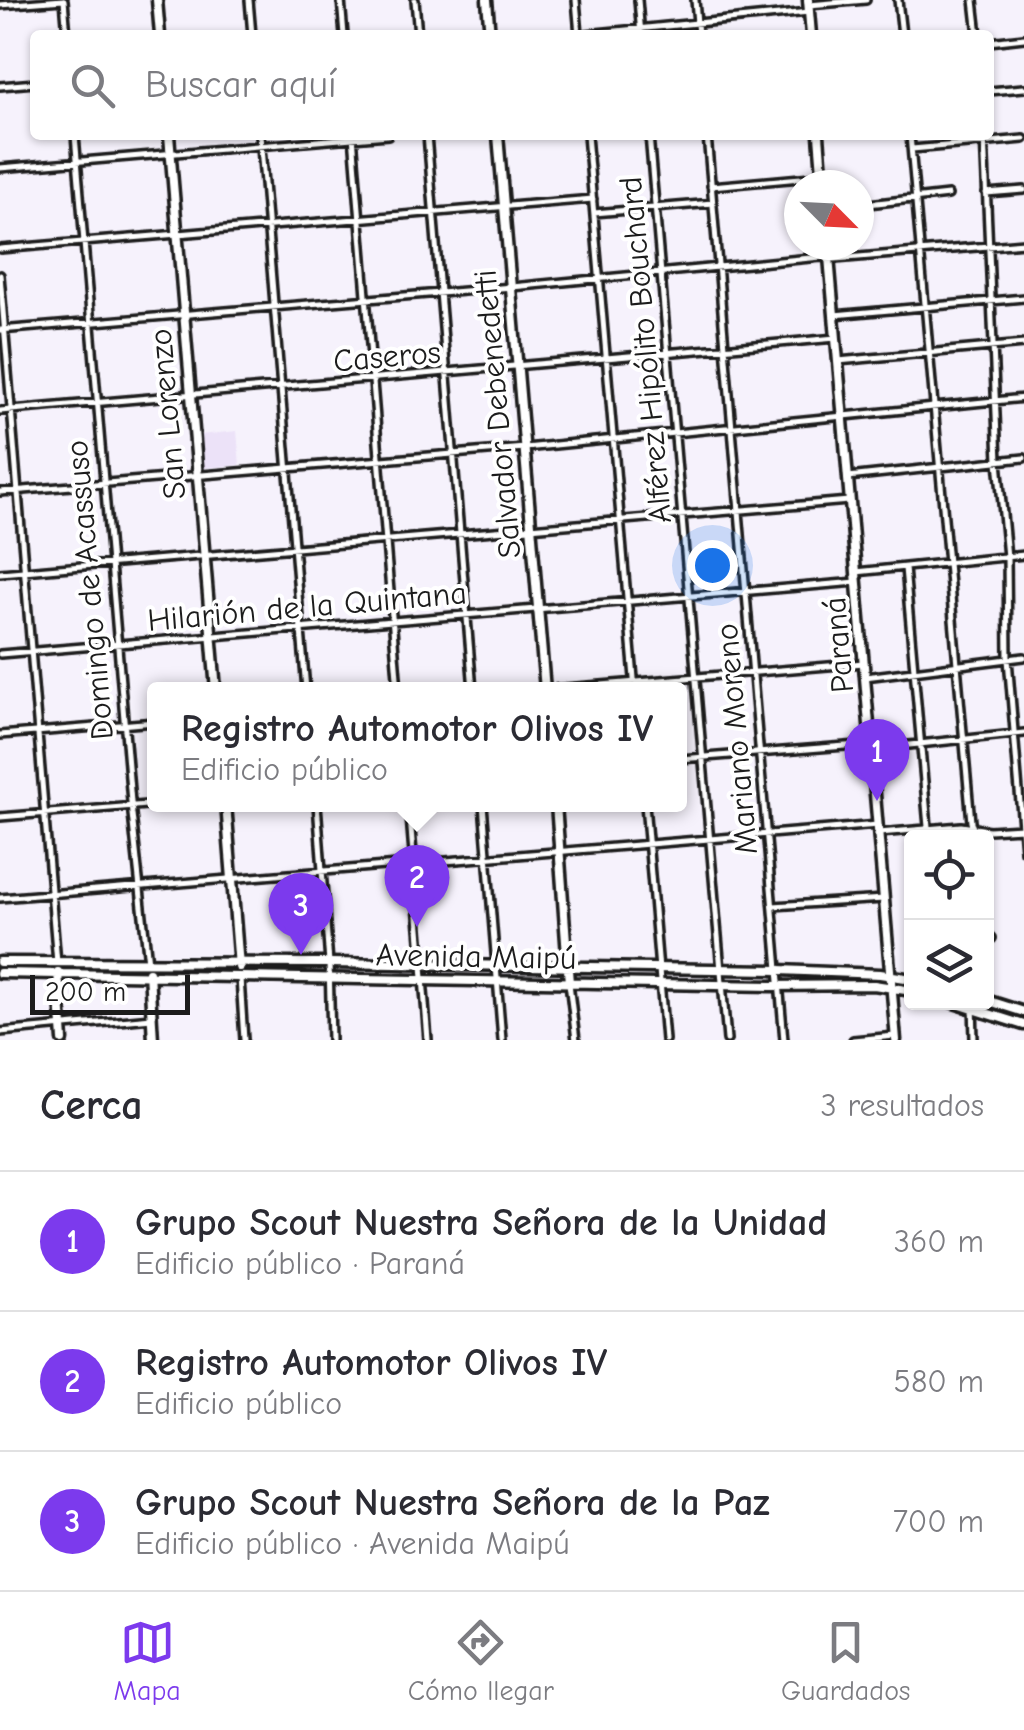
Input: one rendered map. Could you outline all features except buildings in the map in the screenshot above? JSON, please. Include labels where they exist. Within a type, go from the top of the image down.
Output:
[{"type":"street","points":[[0,6],[64,0],[67,30]]},
{"type":"street","points":[[157,0],[160,30]]},
{"type":"street","points":[[250,0],[252,30]]},
{"type":"street","points":[[341,0],[344,30]]},
{"type":"street","points":[[415,0],[418,30]]},
{"type":"street","points":[[487,0],[490,30]]},
{"type":"street","points":[[576,0],[578,30]]},
{"type":"street","points":[[638,0],[640,30]]},
{"type":"street","points":[[695,0],[698,30]]},
{"type":"street","points":[[653,30],[808,5],[866,0]]},
{"type":"street","points":[[898,0],[901,30]]},
{"type":"street","points":[[974,0],[977,30]]},
{"type":"street","points":[[808,5],[810,30]]},
{"type":"street","points":[[994,41],[1024,38]]},
{"type":"street","points":[[0,86],[30,83]]},
{"type":"street","points":[[994,91],[1024,88]]},
{"type":"street","points":[[911,149],[1024,139]]},
{"type":"street","name":"Domingo de Acassuso","points":[[76,140],[153,1040]]},
{"type":"street","name":"San Lorenzo","points":[[169,140],[215,682]]},
{"type":"street","points":[[260,140],[305,682]]},
{"type":"street","points":[[0,168],[316,140]]},
{"type":"street","points":[[353,140],[397,682]]},
{"type":"street","points":[[427,140],[472,682]]},
{"type":"street","name":"Salvador Debenedetti","points":[[498,140],[544,682]]},
{"type":"street","points":[[587,140],[635,682]]},
{"type":"street","name":"Alférez Hipólito Bouchard","points":[[649,140],[727,1040]]},
{"type":"street","name":"Mariano Moreno","points":[[707,140],[784,1040]]},
{"type":"street","points":[[819,140],[822,170]]},
{"type":"street","points":[[910,140],[972,828]]},
{"type":"street","points":[[985,140],[998,462],[1007,557],[1008,658],[1024,851]]},
{"type":"street","points":[[711,186],[784,183]]},
{"type":"street","points":[[986,193],[1024,190]]},
{"type":"street","points":[[874,204],[948,195]]},
{"type":"street","points":[[0,248],[593,198]]},
{"type":"street","points":[[594,214],[713,203]]},
{"type":"street","points":[[874,255],[1024,243]]},
{"type":"street","points":[[2,330],[793,260]]},
{"type":"street","name":"Paraná","points":[[830,260],[895,1038]]},
{"type":"street","points":[[0,275],[63,1040]]},
{"type":"street","points":[[834,315],[1024,298]]},
{"type":"street","name":"Caseros","points":[[0,411],[836,338]]},
{"type":"street","points":[[838,361],[1024,344]]},
{"type":"street","points":[[0,492],[614,440],[1024,398]]},
{"type":"street","points":[[848,476],[1024,458]]},
{"type":"street","points":[[0,573],[850,501]]},
{"type":"street","name":"Hilarión de la Quintana","points":[[0,654],[746,590],[1024,555]]},
{"type":"street","points":[[905,568],[928,828]]},
{"type":"street","points":[[865,676],[1024,657]]},
{"type":"street","points":[[662,682],[864,663]]},
{"type":"street","points":[[0,735],[147,722]]},
{"type":"street","points":[[687,759],[1024,733]]},
{"type":"street","points":[[0,817],[147,805]]},
{"type":"street","points":[[227,812],[244,1040]]},
{"type":"street","points":[[318,812],[329,962],[330,1040]]},
{"type":"street","points":[[411,812],[428,1040]]},
{"type":"street","points":[[484,812],[502,1040]]},
{"type":"street","points":[[557,812],[576,1040]]},
{"type":"street","points":[[646,812],[665,1040]]},
{"type":"street","points":[[0,898],[767,834],[1023,828]]},
{"type":"street","points":[[773,906],[884,898]]},
{"type":"street","name":"Avenida Maipú","points":[[0,962],[568,966],[779,970],[904,978]]},
{"type":"street","name":"Avenida Maipú","points":[[0,973],[904,989]]},
{"type":"street","points":[[994,1003],[1024,1012]]},
{"type":"street","points":[[972,1010],[974,1040]]},
{"type":"street","points":[[983,1010],[1024,1025]]},
{"type":"street","points":[[0,1032],[152,1018]]},
{"type":"street","points":[[853,1040],[895,1038]]},
{"type":"shaded area","points":[[237,431],[240,465],[203,468],[200,435]]},
{"type":"place","name":"Grupo Scout Nuestra Señora de la Unidad","points":[[877,801]]},
{"type":"place","name":"Registro Automotor Olivos IV","points":[[417,927]]},
{"type":"place","name":"Grupo Scout Nuestra Señora de la Paz","points":[[301,955]]}]
